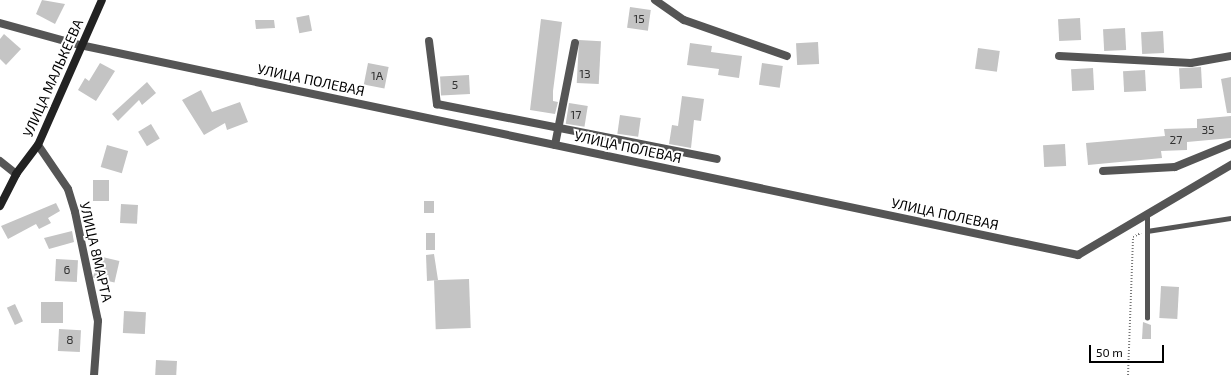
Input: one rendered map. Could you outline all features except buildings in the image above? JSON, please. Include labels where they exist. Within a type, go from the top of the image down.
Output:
[{"type":"street","name":"УЛИЦА МАЛЬКЕЕВА","points":[[0,206],[16,174],[38,145],[80,45],[102,0]]},
{"type":"street","points":[[655,0],[684,20],[787,56]]},
{"type":"street","name":"УЛИЦА ПОЛЕВАЯ","points":[[0,23],[80,45],[1078,255],[1231,165]]},
{"type":"street","points":[[429,41],[436,104],[717,159]]},
{"type":"street","points":[[555,145],[575,43]]},
{"type":"street","points":[[1059,56],[1191,63],[1231,56]]},
{"type":"street","points":[[1104,171],[1175,167],[1231,144]]},
{"type":"street","name":"УЛИЦА 8МАРТА","points":[[38,145],[68,189],[75,212],[98,321],[94,375]]},
{"type":"street","points":[[0,161],[16,174]]},
{"type":"lane","points":[[1147,318],[1148,213]]},
{"type":"lane","points":[[1147,230],[1231,218]]},
{"type":"path","points":[[1128,375],[1133,237],[1147,230]]}]
